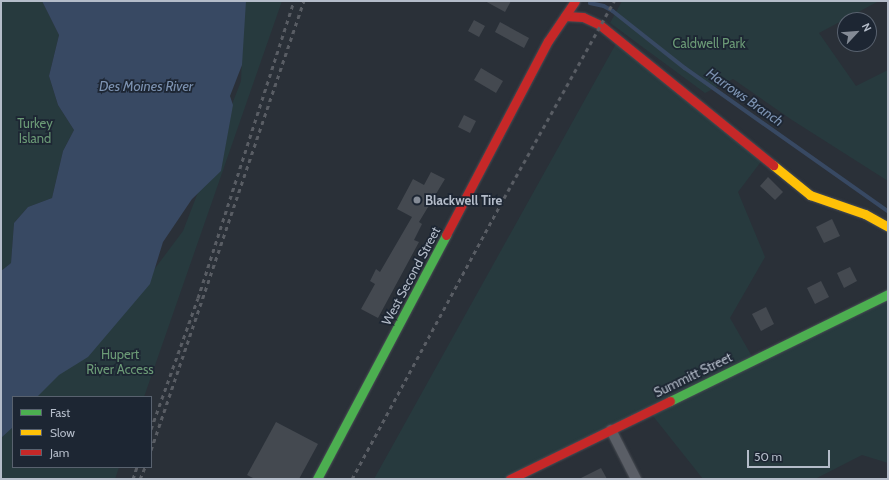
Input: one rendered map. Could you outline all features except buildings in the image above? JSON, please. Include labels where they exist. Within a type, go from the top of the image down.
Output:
[{"type":"street","name":"West Second Street","points":[[317,479],[548,41],[575,1]]},
{"type":"street","points":[[565,16],[583,18],[600,25],[810,195],[865,214],[888,227]]},
{"type":"street","name":"Summitt Street","points":[[510,479],[888,294]]},
{"type":"street","points":[[611,430],[636,479]]},
{"type":"green space","name":"Turkey Island","points":[[1,1],[42,1],[59,35],[49,76],[58,105],[74,130],[63,151],[52,198],[28,207],[14,223],[11,263],[1,271]]},
{"type":"green space","name":"Hupert River Access","points":[[244,1],[282,1],[144,396],[36,396],[123,311],[183,231],[241,81]]},
{"type":"green space","name":"Caldwell Park","points":[[622,1],[879,1],[858,12],[837,12],[837,23],[819,33],[856,86],[888,70],[888,181],[792,120],[733,79],[705,93],[610,23]]},
{"type":"green space","points":[[618,40],[763,159],[738,192],[765,257],[730,318],[754,360],[888,294],[888,463],[862,455],[815,479],[703,479],[649,411],[510,479],[374,479]]},
{"type":"green space","points":[[12,420],[12,468],[119,468],[115,479],[1,479],[1,427]]},
{"type":"water","name":"Des Moines River","points":[[42,1],[246,1],[242,65],[230,96],[233,105],[221,171],[192,199],[163,242],[150,284],[88,357],[59,375],[38,396],[12,396],[12,428],[1,438],[1,271],[11,263],[14,223],[28,207],[52,198],[63,151],[74,130],[58,105],[49,76],[59,35]]},
{"type":"waterway","name":"Harrows Branch","points":[[590,3],[604,6],[613,11],[685,68],[888,211]]},
{"type":"railway","points":[[152,426],[198,298],[294,1]]},
{"type":"railway","points":[[152,447],[304,1]]},
{"type":"railway","points":[[352,479],[504,198],[614,1]]},
{"type":"railway","points":[[133,479],[137,468]]},
{"type":"railway","points":[[140,479],[145,468]]},
{"type":"traffic: fast","points":[[317,479],[446,235]]},
{"type":"traffic: fast","points":[[670,401],[888,294]]},
{"type":"traffic: slow","points":[[773,165],[810,195],[865,214],[888,227]]},
{"type":"traffic: jam","points":[[446,235],[548,41],[575,1]]},
{"type":"traffic: jam","points":[[565,16],[583,17],[600,25],[773,165]]},
{"type":"traffic: jam","points":[[510,479],[670,401]]},
{"type":"place","name":"Blackwell Tire","points":[[417,200]]}]
